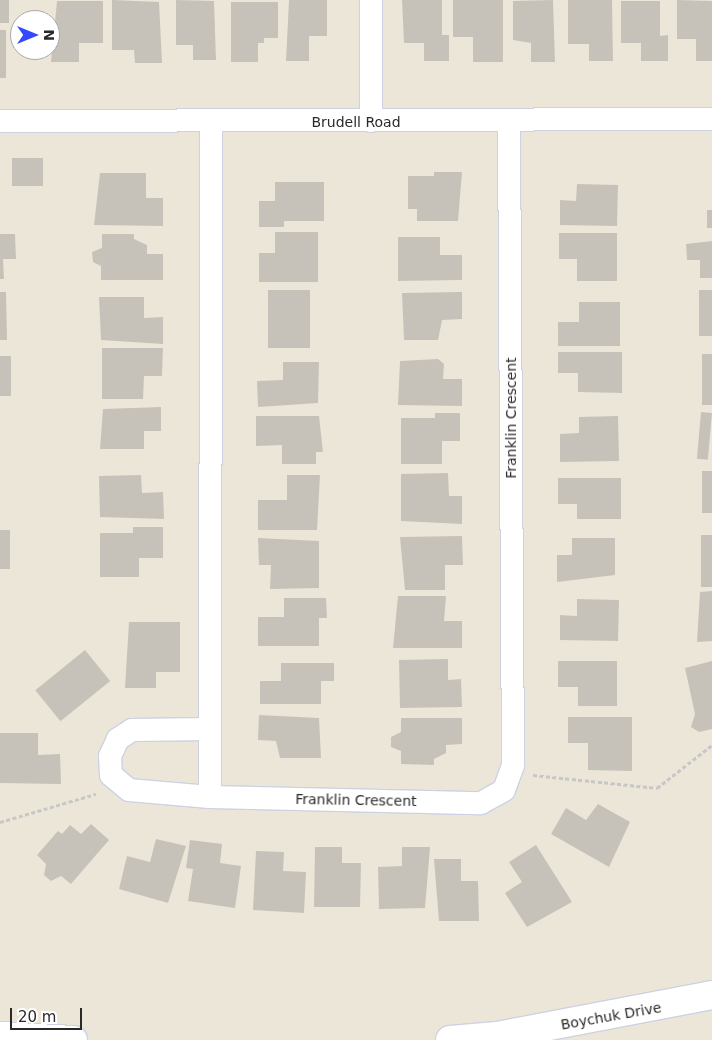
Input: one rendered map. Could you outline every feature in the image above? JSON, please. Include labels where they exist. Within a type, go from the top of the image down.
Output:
[{"type":"main road","name":"Boychuk Drive","points":[[450,1040],[506,1034],[712,995]]},
{"type":"main road","points":[[0,1024],[27,1038]]},
{"type":"main road","points":[[0,1036],[73,1040]]},
{"type":"street","points":[[370,121],[371,0]]},
{"type":"street","name":"Brudell Road","points":[[0,121],[509,122],[712,119]]},
{"type":"street","points":[[210,797],[211,122]]},
{"type":"street","name":"Franklin Crescent","points":[[210,729],[132,730],[118,739],[110,756],[111,775],[129,790],[210,797],[481,803],[504,790],[513,765],[509,122]]},
{"type":"path","points":[[546,776],[657,788],[712,745]]},
{"type":"path","points":[[0,822],[99,793]]},
{"type":"building","points":[[0,0],[9,0],[9,23],[0,23]]},
{"type":"building","points":[[112,0],[159,2],[162,63],[135,63],[134,50],[112,50]]},
{"type":"building","points":[[176,0],[214,1],[216,60],[193,60],[193,45],[176,45]]},
{"type":"building","points":[[289,0],[327,0],[327,36],[309,36],[309,61],[286,61]]},
{"type":"building","points":[[402,0],[442,0],[442,35],[449,35],[449,61],[424,61],[424,43],[404,43]]},
{"type":"building","points":[[453,0],[503,0],[503,62],[473,62],[473,37],[453,37]]},
{"type":"building","points":[[553,0],[555,62],[531,62],[531,43],[513,40],[513,1]]},
{"type":"building","points":[[568,0],[612,0],[613,61],[589,61],[589,44],[568,44]]},
{"type":"building","points":[[677,0],[712,1],[712,61],[696,61],[696,39],[677,39]]},
{"type":"building","points":[[57,1],[103,1],[103,43],[79,43],[79,62],[51,62],[51,60],[60,60],[60,10],[56,10]]},
{"type":"building","points":[[621,1],[660,1],[660,36],[668,35],[668,61],[641,61],[641,43],[621,43]]},
{"type":"building","points":[[231,2],[278,2],[278,38],[264,38],[264,43],[258,43],[258,62],[231,62]]},
{"type":"building","points":[[0,30],[6,30],[6,78],[0,78]]},
{"type":"building","points":[[12,158],[43,158],[43,186],[12,186]]},
{"type":"building","points":[[434,172],[462,172],[458,221],[417,221],[417,209],[408,209],[408,176],[434,176]]},
{"type":"building","points":[[100,173],[146,173],[146,198],[163,198],[163,226],[94,225]]},
{"type":"building","points":[[275,182],[324,182],[324,221],[284,221],[284,227],[259,227],[259,201],[275,201]]},
{"type":"building","points":[[577,184],[618,185],[617,226],[560,225],[560,200],[576,201]]},
{"type":"building","points":[[707,210],[712,210],[712,228],[707,228]]},
{"type":"building","points":[[275,232],[318,232],[318,282],[259,282],[259,253],[275,253]]},
{"type":"building","points":[[559,233],[617,233],[617,281],[577,281],[577,259],[559,259]]},
{"type":"building","points":[[0,234],[15,234],[16,259],[3,259],[4,279],[0,279]]},
{"type":"building","points":[[102,234],[134,234],[134,239],[147,245],[147,254],[163,254],[163,280],[101,280],[101,266],[93,262],[92,252],[102,248]]},
{"type":"building","points":[[398,237],[440,237],[440,255],[462,255],[462,280],[398,281]]},
{"type":"building","points":[[712,241],[712,278],[700,278],[700,260],[687,260],[686,244]]},
{"type":"building","points":[[268,290],[310,290],[310,348],[268,348]]},
{"type":"building","points":[[699,290],[712,290],[712,336],[699,336]]},
{"type":"building","points":[[0,292],[6,292],[7,340],[0,340]]},
{"type":"building","points":[[462,292],[462,319],[442,320],[438,340],[404,340],[402,293]]},
{"type":"building","points":[[99,297],[144,297],[144,318],[163,317],[163,344],[101,340]]},
{"type":"building","points":[[579,302],[620,302],[620,346],[558,346],[558,322],[579,322]]},
{"type":"building","points":[[102,348],[163,348],[162,376],[144,376],[143,399],[102,399]]},
{"type":"building","points":[[558,352],[622,352],[622,393],[578,392],[578,373],[558,373]]},
{"type":"building","points":[[702,354],[712,354],[712,405],[702,405]]},
{"type":"building","points":[[0,356],[11,356],[11,396],[0,396]]},
{"type":"building","points":[[438,359],[444,364],[443,379],[462,379],[462,406],[398,405],[400,361]]},
{"type":"building","points":[[283,362],[319,362],[318,403],[258,407],[257,381],[283,380]]},
{"type":"building","points":[[161,407],[161,431],[144,431],[144,449],[100,449],[103,409]]},
{"type":"building","points":[[701,412],[712,413],[708,460],[697,459]]},
{"type":"building","points":[[435,413],[460,413],[460,441],[442,441],[442,464],[401,464],[401,418],[435,418]]},
{"type":"building","points":[[256,416],[319,416],[323,452],[316,452],[316,464],[282,464],[282,445],[256,446]]},
{"type":"building","points":[[618,416],[619,461],[560,462],[560,434],[579,433],[579,417]]},
{"type":"building","points":[[702,471],[712,471],[712,513],[702,513]]},
{"type":"building","points":[[448,473],[449,496],[462,496],[462,524],[401,521],[401,474]]},
{"type":"building","points":[[141,475],[142,493],[163,492],[164,519],[100,517],[99,476]]},
{"type":"building","points":[[287,475],[320,475],[317,530],[258,530],[258,500],[287,500]]},
{"type":"building","points":[[558,478],[621,478],[621,519],[577,519],[577,504],[558,504]]},
{"type":"building","points":[[133,527],[163,527],[163,558],[139,558],[139,577],[100,577],[100,533],[133,533]]},
{"type":"building","points":[[0,530],[10,530],[10,569],[0,569]]},
{"type":"building","points":[[701,535],[712,535],[712,587],[701,587]]},
{"type":"building","points":[[462,536],[463,565],[445,565],[445,590],[405,590],[400,537]]},
{"type":"building","points":[[258,538],[319,541],[319,588],[270,589],[271,565],[259,565]]},
{"type":"building","points":[[572,538],[615,538],[615,575],[557,582],[557,555],[572,555]]},
{"type":"building","points":[[712,591],[712,641],[697,642],[700,592]]},
{"type":"building","points":[[398,596],[446,596],[444,621],[462,621],[462,648],[393,648]]},
{"type":"building","points":[[284,598],[326,598],[327,618],[319,618],[319,646],[258,646],[258,617],[284,617]]},
{"type":"building","points":[[577,599],[619,600],[618,641],[560,640],[560,615],[577,616]]},
{"type":"building","points":[[129,622],[180,622],[180,672],[156,672],[156,688],[125,688]]},
{"type":"building","points":[[85,650],[110,681],[60,721],[35,690]]},
{"type":"building","points":[[448,659],[448,680],[461,679],[462,707],[400,708],[399,660]]},
{"type":"building","points":[[558,661],[617,661],[617,706],[578,706],[578,687],[558,687]]},
{"type":"building","points":[[712,661],[712,729],[699,732],[691,727],[695,714],[685,668]]},
{"type":"building","points":[[281,663],[334,663],[334,681],[321,681],[321,704],[260,704],[260,681],[281,681]]},
{"type":"building","points":[[259,715],[319,718],[321,758],[280,758],[276,741],[258,740]]},
{"type":"building","points":[[568,717],[632,717],[632,771],[588,770],[588,743],[568,743]]},
{"type":"building","points":[[401,718],[462,718],[462,744],[446,745],[446,753],[434,759],[434,765],[401,764],[401,751],[391,747],[391,737],[401,732]]},
{"type":"building","points":[[0,733],[38,733],[38,755],[60,754],[61,784],[0,783]]},
{"type":"building","points":[[598,804],[630,822],[609,867],[551,834],[566,808],[586,820]]},
{"type":"building","points":[[91,824],[109,840],[71,884],[61,876],[51,881],[44,875],[46,864],[37,855],[58,831],[62,834],[70,825],[81,834]]},
{"type":"building","points":[[156,839],[186,846],[168,903],[119,889],[127,856],[150,862]]},
{"type":"building","points":[[190,840],[222,844],[220,863],[241,866],[235,908],[188,901],[193,869],[186,868]]},
{"type":"building","points":[[536,845],[572,902],[527,927],[505,893],[522,882],[509,862]]},
{"type":"building","points":[[315,847],[342,847],[342,863],[361,863],[360,907],[314,907]]},
{"type":"building","points":[[402,847],[430,847],[425,908],[379,909],[378,867],[402,866]]},
{"type":"building","points":[[256,851],[284,852],[283,871],[306,872],[304,913],[253,910]]},
{"type":"building","points":[[434,859],[461,859],[461,881],[478,881],[479,921],[439,921]]}]
